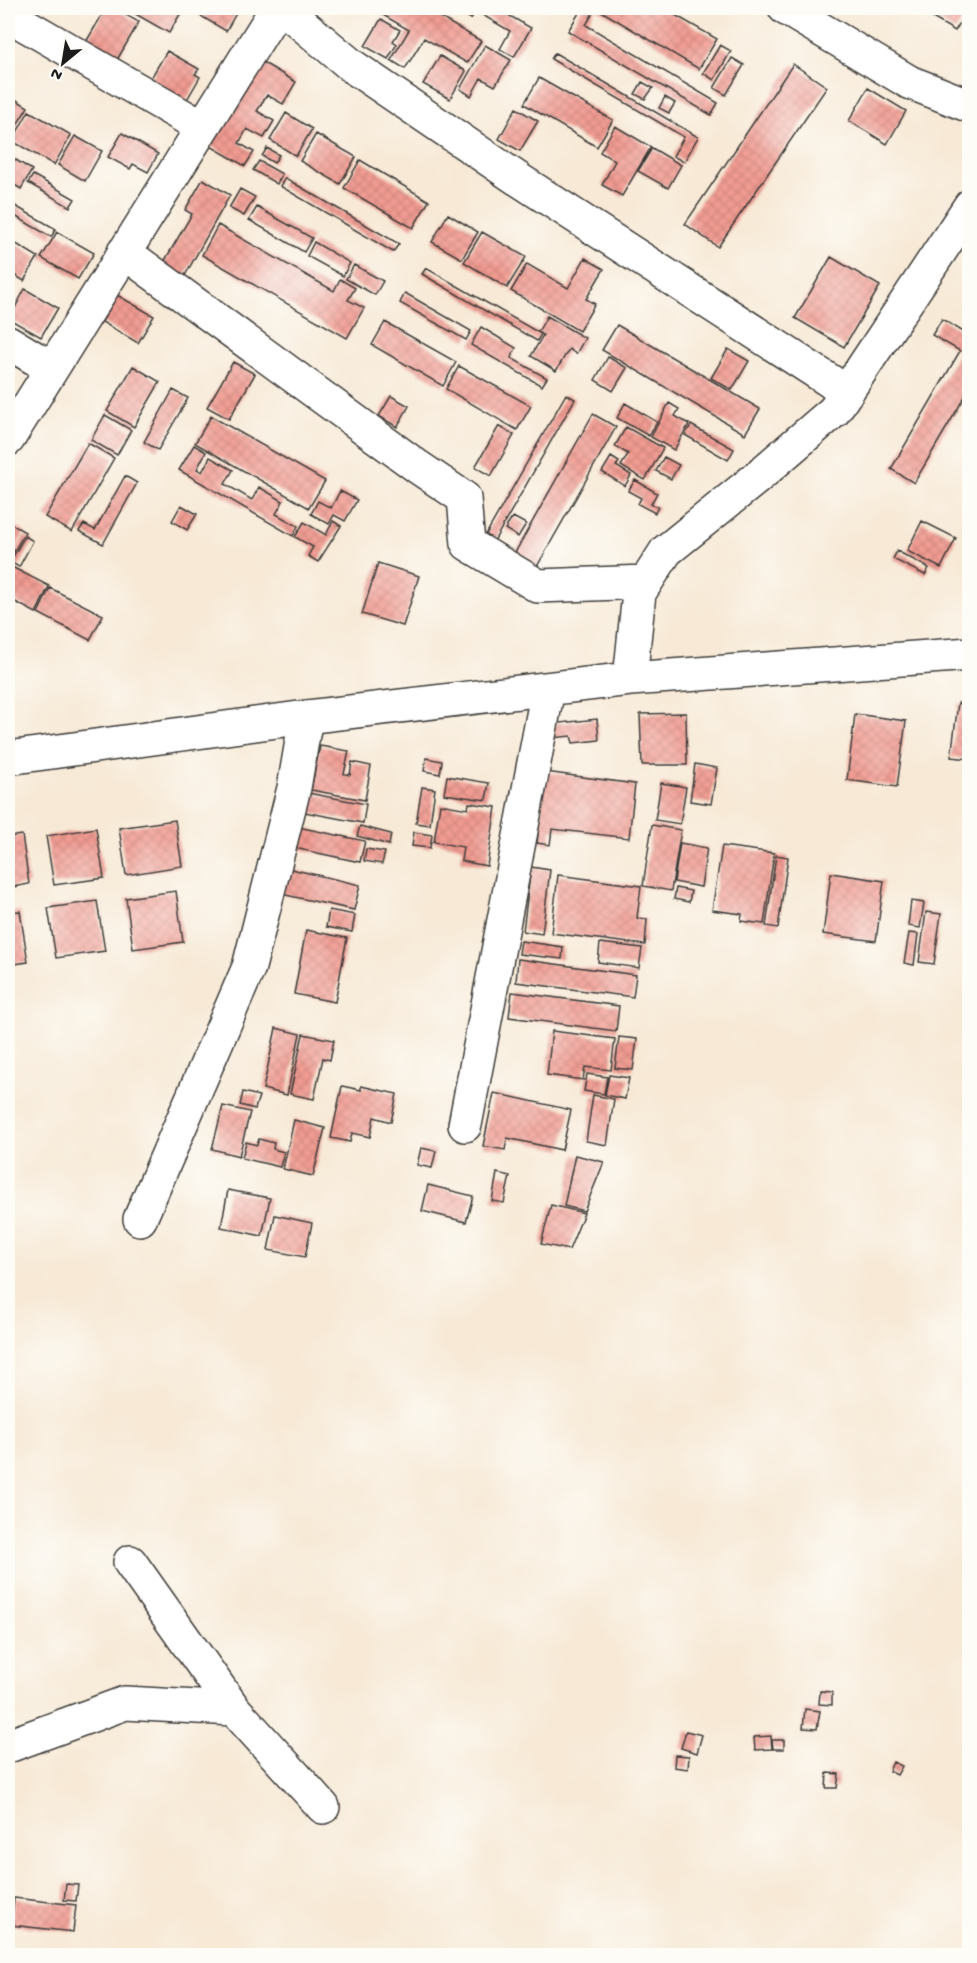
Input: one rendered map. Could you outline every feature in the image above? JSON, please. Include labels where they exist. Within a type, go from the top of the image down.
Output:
[{"type":"street","points":[[8,439],[277,8]]},
{"type":"street","points":[[283,8],[352,66],[518,179],[847,392]]},
{"type":"street","points":[[785,8],[909,82],[969,106]]},
{"type":"street","points":[[8,15],[202,127]]},
{"type":"street","points":[[630,679],[639,593],[666,551],[754,480],[825,418],[847,392],[969,206]]},
{"type":"street","points":[[124,252],[418,467],[464,498],[468,544],[538,586],[646,582]]},
{"type":"street","points":[[8,342],[51,368]]},
{"type":"street","points":[[8,758],[306,717],[630,679],[969,654]]},
{"type":"street","points":[[465,1125],[548,689]]},
{"type":"street","points":[[140,1218],[249,967],[294,788],[306,717]]},
{"type":"street","points":[[130,1562],[234,1708],[323,1807]]},
{"type":"street","points":[[8,1746],[125,1703],[234,1708]]},
{"type":"building","points":[[106,8],[113,8],[139,22],[117,60],[86,42]]},
{"type":"building","points":[[125,8],[177,8],[182,11],[169,33]]},
{"type":"building","points":[[196,8],[239,8],[226,31],[194,12]]},
{"type":"building","points":[[371,8],[424,8],[481,41],[467,63],[424,38],[405,69],[391,60],[409,30]]},
{"type":"building","points":[[452,8],[477,8],[471,19]]},
{"type":"building","points":[[482,8],[496,8],[531,28],[514,57],[500,49],[510,31],[479,13]]},
{"type":"building","points":[[582,8],[596,8],[586,25],[718,103],[711,115],[568,31]]},
{"type":"building","points":[[596,8],[663,8],[717,39],[699,69]]},
{"type":"building","points":[[915,8],[969,8],[955,31]]},
{"type":"building","points":[[381,19],[400,30],[393,41],[397,44],[388,59],[365,46]]},
{"type":"building","points":[[485,45],[511,60],[495,86],[481,78],[471,96],[460,89]]},
{"type":"building","points":[[720,45],[731,51],[714,80],[703,73]]},
{"type":"building","points":[[167,51],[199,69],[195,74],[200,77],[185,103],[149,81]]},
{"type":"building","points":[[555,53],[698,137],[684,162],[673,156],[684,137],[551,59]]},
{"type":"building","points":[[440,56],[466,71],[450,99],[423,84]]},
{"type":"building","points":[[732,58],[744,65],[726,95],[714,88]]},
{"type":"building","points":[[257,59],[296,82],[283,104],[267,95],[257,111],[274,121],[264,138],[247,129],[239,143],[254,152],[245,166],[207,144]]},
{"type":"building","points":[[793,64],[827,87],[718,247],[685,224]]},
{"type":"building","points":[[539,78],[613,120],[597,147],[524,104]]},
{"type":"building","points":[[642,82],[653,88],[645,99],[635,94]]},
{"type":"building","points":[[868,88],[906,111],[887,144],[849,121]]},
{"type":"building","points":[[8,95],[28,107],[9,138],[8,137]]},
{"type":"building","points":[[665,97],[675,103],[669,113],[659,108]]},
{"type":"building","points":[[516,108],[538,121],[520,151],[499,139]]},
{"type":"building","points":[[29,111],[71,135],[54,165],[12,141]]},
{"type":"building","points":[[286,113],[312,129],[296,156],[270,140]]},
{"type":"building","points":[[615,126],[651,147],[622,196],[602,185],[615,161],[600,152]]},
{"type":"building","points":[[122,133],[158,154],[148,172],[133,164],[130,169],[108,157]]},
{"type":"building","points":[[316,134],[356,157],[340,184],[300,161]]},
{"type":"building","points":[[75,136],[102,151],[85,181],[58,165]]},
{"type":"building","points":[[267,148],[279,155],[274,163],[262,156]]},
{"type":"building","points":[[652,148],[681,165],[668,188],[638,171]]},
{"type":"building","points":[[8,155],[32,170],[21,189],[8,181]]},
{"type":"building","points":[[360,160],[429,201],[413,228],[344,188]]},
{"type":"building","points":[[259,161],[282,174],[277,184],[253,170]]},
{"type":"building","points":[[33,175],[75,199],[70,207],[28,183]]},
{"type":"building","points":[[285,178],[399,244],[393,252],[280,186]]},
{"type":"building","points":[[203,179],[230,195],[183,279],[161,267],[192,214],[185,210]]},
{"type":"building","points":[[240,189],[255,197],[244,216],[229,208]]},
{"type":"building","points":[[8,202],[56,229],[51,237],[8,212]]},
{"type":"building","points":[[257,207],[312,238],[304,252],[249,220]]},
{"type":"building","points":[[448,214],[478,232],[462,259],[432,242]]},
{"type":"building","points":[[218,225],[334,291],[340,279],[355,288],[348,300],[364,308],[347,338],[202,255]]},
{"type":"building","points":[[57,232],[94,253],[78,279],[41,258]]},
{"type":"building","points":[[482,232],[526,257],[507,288],[464,262]]},
{"type":"building","points":[[8,239],[38,257],[24,281],[8,271]]},
{"type":"building","points":[[314,242],[350,263],[343,276],[307,256]]},
{"type":"building","points":[[831,257],[880,286],[844,347],[795,318]]},
{"type":"building","points":[[585,258],[604,269],[586,299],[595,304],[579,331],[511,291],[527,264],[568,288]]},
{"type":"building","points":[[354,265],[383,281],[375,295],[346,279]]},
{"type":"building","points":[[426,268],[541,334],[537,341],[422,274]]},
{"type":"building","points":[[25,289],[58,308],[41,337],[9,319]]},
{"type":"building","points":[[405,293],[471,331],[466,340],[400,303]]},
{"type":"building","points":[[117,295],[154,316],[138,343],[102,322]]},
{"type":"building","points":[[547,316],[585,338],[576,354],[569,349],[556,371],[531,356],[543,335],[538,332]]},
{"type":"building","points":[[942,319],[970,336],[970,388],[914,483],[891,469],[960,351],[932,335]]},
{"type":"building","points":[[385,322],[456,362],[443,386],[372,345]]},
{"type":"building","points":[[617,325],[760,409],[745,434],[602,350]]},
{"type":"building","points":[[481,327],[516,348],[511,358],[547,378],[542,386],[471,345]]},
{"type":"building","points":[[728,349],[749,361],[732,390],[711,378]]},
{"type":"building","points":[[608,357],[627,368],[613,391],[595,380]]},
{"type":"building","points":[[233,362],[255,374],[229,419],[207,407]]},
{"type":"building","points":[[133,366],[160,382],[134,427],[107,411]]},
{"type":"building","points":[[459,366],[531,406],[517,430],[446,389]]},
{"type":"building","points":[[173,390],[188,398],[158,450],[144,442]]},
{"type":"building","points":[[566,394],[575,399],[493,543],[484,538]]},
{"type":"building","points":[[391,396],[409,406],[397,427],[379,416]]},
{"type":"building","points":[[625,403],[657,422],[649,436],[617,418]]},
{"type":"building","points":[[669,403],[679,409],[675,416],[689,424],[674,450],[651,437]]},
{"type":"building","points":[[593,414],[616,427],[535,570],[512,558]]},
{"type":"building","points":[[105,415],[131,430],[117,455],[91,440]]},
{"type":"building","points":[[211,416],[325,481],[309,508],[195,443]]},
{"type":"building","points":[[691,425],[734,449],[728,460],[685,435]]},
{"type":"building","points":[[499,426],[514,435],[491,476],[475,467]]},
{"type":"building","points":[[626,427],[663,448],[645,480],[621,466],[628,454],[615,446]]},
{"type":"building","points":[[88,443],[114,458],[72,532],[45,517]]},
{"type":"building","points":[[194,445],[206,452],[197,469],[202,472],[210,457],[233,470],[225,484],[252,500],[259,487],[283,501],[276,514],[298,526],[293,536],[179,470]]},
{"type":"building","points":[[611,457],[619,462],[616,466],[631,475],[625,486],[602,472]]},
{"type":"building","points":[[664,457],[679,465],[671,479],[656,471]]},
{"type":"building","points":[[125,476],[137,483],[103,544],[79,531],[84,524],[95,530]]},
{"type":"building","points":[[635,480],[657,493],[651,504],[658,507],[655,513],[638,504],[641,498],[628,491]]},
{"type":"building","points":[[340,491],[357,500],[345,521],[334,515],[329,524],[311,514],[318,501],[331,508]]},
{"type":"building","points":[[181,505],[197,514],[187,530],[172,521]]},
{"type":"building","points":[[513,517],[526,524],[518,537],[505,529]]},
{"type":"building","points":[[333,521],[341,526],[318,562],[308,556],[313,547],[295,537],[304,522],[326,535]]},
{"type":"building","points":[[922,521],[956,538],[941,568],[907,551]]},
{"type":"building","points":[[8,522],[25,532],[9,560],[8,559]]},
{"type":"building","points":[[25,536],[33,541],[19,567],[10,562]]},
{"type":"building","points":[[897,551],[929,568],[925,575],[893,559]]},
{"type":"building","points":[[378,563],[419,576],[403,626],[362,614]]},
{"type":"building","points":[[8,565],[49,586],[36,613],[8,598]]},
{"type":"building","points":[[50,588],[103,615],[90,640],[38,613]]},
{"type":"building","points":[[958,703],[970,704],[970,759],[951,757]]},
{"type":"building","points":[[686,713],[687,765],[642,765],[640,714]]},
{"type":"building","points":[[855,714],[906,721],[897,787],[847,780]]},
{"type":"building","points":[[597,719],[599,740],[573,743],[571,736],[552,738],[551,724]]},
{"type":"building","points":[[320,746],[349,751],[344,774],[350,775],[352,762],[371,766],[365,800],[311,790]]},
{"type":"building","points":[[426,758],[442,761],[440,774],[424,771]]},
{"type":"building","points":[[695,764],[717,768],[711,804],[690,801]]},
{"type":"building","points":[[545,772],[635,784],[629,838],[552,829],[550,845],[537,843]]},
{"type":"building","points":[[447,776],[489,783],[486,800],[444,794]]},
{"type":"building","points":[[661,783],[686,787],[680,824],[655,820]]},
{"type":"building","points":[[422,787],[435,789],[430,825],[416,823]]},
{"type":"building","points":[[308,793],[366,804],[363,823],[304,812]]},
{"type":"building","points":[[469,803],[496,807],[487,866],[461,861],[463,847],[434,842],[440,804],[468,809]]},
{"type":"building","points":[[175,820],[182,866],[126,875],[119,828]]},
{"type":"building","points":[[652,825],[681,830],[671,891],[643,886]]},
{"type":"building","points":[[360,826],[391,834],[389,845],[357,836]]},
{"type":"building","points":[[298,827],[365,841],[360,862],[294,848]]},
{"type":"building","points":[[96,828],[104,878],[54,885],[46,836]]},
{"type":"building","points":[[414,832],[432,835],[430,848],[412,846]]},
{"type":"building","points":[[22,835],[29,884],[8,888],[8,837]]},
{"type":"building","points":[[680,843],[707,848],[701,887],[674,882]]},
{"type":"building","points":[[722,846],[774,853],[764,924],[741,921],[742,914],[712,910]]},
{"type":"building","points":[[366,849],[385,852],[382,864],[364,861]]},
{"type":"building","points":[[776,855],[788,857],[778,928],[766,926]]},
{"type":"building","points":[[531,867],[550,870],[542,934],[523,931]]},
{"type":"building","points":[[287,868],[360,885],[354,910],[281,894]]},
{"type":"building","points":[[831,873],[884,881],[876,941],[823,934]]},
{"type":"building","points":[[558,875],[641,886],[637,918],[647,919],[645,945],[551,933]]},
{"type":"building","points":[[676,888],[691,891],[689,902],[674,899]]},
{"type":"building","points":[[176,891],[183,942],[133,949],[126,898]]},
{"type":"building","points":[[97,901],[105,951],[56,958],[48,908]]},
{"type":"building","points":[[911,901],[924,903],[920,928],[908,926]]},
{"type":"building","points":[[329,910],[355,915],[352,932],[326,927]]},
{"type":"building","points":[[20,911],[28,962],[8,965],[8,912]]},
{"type":"building","points":[[926,912],[941,914],[934,964],[919,962]]},
{"type":"building","points":[[306,930],[347,938],[335,1002],[294,994]]},
{"type":"building","points":[[909,933],[918,934],[914,965],[904,963]]},
{"type":"building","points":[[521,941],[563,947],[562,959],[519,954]]},
{"type":"building","points":[[600,943],[642,948],[639,968],[598,962]]},
{"type":"building","points":[[518,959],[636,975],[633,997],[516,982]]},
{"type":"building","points":[[512,992],[619,1006],[616,1031],[509,1017]]},
{"type":"building","points":[[276,1028],[300,1034],[287,1095],[263,1089]]},
{"type":"building","points":[[552,1031],[615,1039],[611,1070],[585,1067],[583,1080],[547,1075]]},
{"type":"building","points":[[303,1034],[334,1040],[330,1060],[323,1058],[314,1099],[290,1094]]},
{"type":"building","points":[[619,1037],[637,1039],[633,1070],[615,1068]]},
{"type":"building","points":[[587,1074],[607,1077],[604,1094],[584,1091]]},
{"type":"building","points":[[609,1075],[629,1078],[625,1099],[605,1095]]},
{"type":"building","points":[[342,1086],[361,1090],[361,1086],[397,1094],[391,1122],[374,1117],[370,1137],[352,1133],[350,1142],[331,1138]]},
{"type":"building","points":[[243,1092],[259,1096],[255,1109],[240,1105]]},
{"type":"building","points":[[494,1093],[571,1110],[562,1150],[507,1138],[505,1150],[483,1146]]},
{"type":"building","points":[[593,1095],[614,1099],[607,1145],[586,1141]]},
{"type":"building","points":[[223,1106],[250,1112],[239,1156],[212,1149]]},
{"type":"building","points":[[294,1120],[325,1128],[313,1176],[283,1169]]},
{"type":"building","points":[[259,1139],[274,1143],[273,1149],[284,1152],[280,1167],[242,1158],[246,1142],[257,1145]]},
{"type":"building","points":[[421,1148],[436,1151],[432,1168],[417,1165]]},
{"type":"building","points":[[575,1155],[604,1162],[584,1211],[564,1206]]},
{"type":"building","points":[[497,1173],[510,1176],[504,1203],[492,1201]]},
{"type":"building","points":[[428,1185],[473,1196],[466,1222],[422,1211]]},
{"type":"building","points":[[228,1190],[270,1198],[262,1236],[221,1227]]},
{"type":"building","points":[[551,1205],[584,1213],[569,1250],[541,1244]]},
{"type":"building","points":[[275,1215],[312,1223],[305,1257],[268,1250]]},
{"type":"building","points":[[820,1691],[832,1692],[832,1705],[819,1704]]},
{"type":"building","points":[[805,1709],[820,1711],[817,1729],[803,1728]]},
{"type":"building","points":[[686,1731],[702,1735],[697,1753],[681,1748]]},
{"type":"building","points":[[771,1736],[772,1749],[755,1750],[754,1737]]},
{"type":"building","points":[[772,1740],[784,1740],[784,1749],[773,1749]]},
{"type":"building","points":[[675,1755],[689,1756],[688,1769],[674,1767]]},
{"type":"building","points":[[893,1762],[902,1766],[897,1775],[889,1771]]},
{"type":"building","points":[[827,1773],[839,1774],[837,1788],[826,1788]]},
{"type":"building","points":[[66,1884],[78,1885],[76,1901],[64,1900]]},
{"type":"building","points":[[14,1898],[76,1905],[73,1932],[11,1925]]}]
